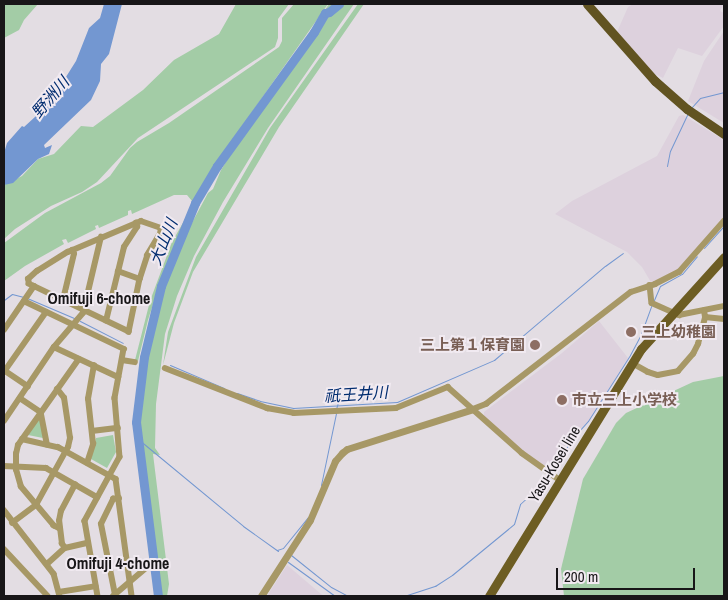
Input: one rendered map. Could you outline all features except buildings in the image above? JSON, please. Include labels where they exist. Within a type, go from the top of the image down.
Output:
[{"type":"highway","points":[[587,4],[655,81],[687,109],[724,134]]},
{"type":"main road","name":"Yasu-Kosei line","points":[[492,595],[641,349],[724,257]]},
{"type":"street","points":[[141,221],[161,228],[162,232],[148,255],[140,279],[129,332],[29,284],[28,279],[37,271],[72,250],[136,223],[141,221]]},
{"type":"street","points":[[261,596],[310,520],[335,460],[342,453],[348,449],[473,410],[486,404],[631,292],[650,286],[679,272],[724,221]]},
{"type":"street","points":[[106,321],[124,247],[137,227],[136,223]]},
{"type":"street","points":[[4,421],[54,347],[84,310],[101,237]]},
{"type":"street","points":[[62,300],[74,254],[72,250]]},
{"type":"street","points":[[118,271],[140,279]]},
{"type":"street","points":[[4,330],[34,286]]},
{"type":"street","points":[[650,286],[652,303],[679,315],[705,314],[724,319]]},
{"type":"street","points":[[24,301],[124,349],[116,398],[120,457],[85,521],[98,596]]},
{"type":"street","points":[[705,314],[724,306]]},
{"type":"street","points":[[28,386],[4,371],[46,312]]},
{"type":"street","points":[[632,363],[658,375],[678,371],[693,354],[705,314]]},
{"type":"street","points":[[54,347],[118,377]]},
{"type":"street","points":[[60,529],[54,526],[21,487],[16,466],[18,445],[79,358]]},
{"type":"street","points":[[122,360],[135,362]]},
{"type":"street","points":[[87,463],[93,450],[88,399],[94,366]]},
{"type":"street","points":[[165,368],[267,408],[294,413],[396,408],[448,387],[522,453],[560,480]]},
{"type":"street","points":[[12,523],[36,505],[66,451],[70,438],[64,398],[57,389]]},
{"type":"street","points":[[20,398],[41,412],[47,444]]},
{"type":"street","points":[[92,431],[118,428]]},
{"type":"street","points":[[22,439],[47,444],[66,451],[116,479],[132,596]]},
{"type":"street","points":[[4,466],[35,466],[54,473],[97,497]]},
{"type":"street","points":[[65,548],[62,544],[60,529],[61,512],[75,484]]},
{"type":"street","points":[[114,596],[101,524],[113,499],[119,498]]},
{"type":"street","points":[[4,510],[12,523],[54,574],[59,595],[96,586]]},
{"type":"street","points":[[47,564],[65,548],[88,543]]},
{"type":"street","points":[[4,549],[48,596]]},
{"type":"street","points":[[114,596],[145,569]]},
{"type":"shaded area","points":[[633,4],[724,4],[720,11],[724,13],[724,26],[702,56],[678,48],[663,78],[655,74],[617,32],[628,7]]},
{"type":"shaded area","points":[[724,31],[724,123],[688,101],[704,61]]},
{"type":"shaded area","points":[[683,115],[724,140],[724,218],[682,267],[652,284],[642,267],[627,252],[555,214],[572,201],[657,156],[679,116]]},
{"type":"shaded area","points":[[599,321],[628,358],[589,421],[569,439],[551,472],[525,453],[484,417],[484,412],[562,353]]},
{"type":"shaded area","points":[[287,565],[321,594],[324,596],[267,596]]},
{"type":"green space","points":[[4,4],[38,4],[24,20],[19,30],[4,38]]},
{"type":"green space","points":[[236,4],[289,4],[278,19],[278,38],[275,47],[138,138],[97,182],[82,192],[51,206],[15,229],[4,239],[4,185],[22,176],[38,159],[54,154],[81,126],[93,127],[143,90],[174,60],[219,34]]},
{"type":"green space","points":[[294,4],[328,4],[250,115],[176,241],[162,276],[148,320],[138,361],[135,360],[150,301],[172,242],[192,207],[192,201],[187,195],[174,195],[132,214],[131,210],[128,211],[128,215],[99,228],[98,225],[95,226],[96,229],[68,243],[66,239],[62,240],[64,244],[25,266],[4,281],[4,243],[45,213],[101,183],[110,176],[130,148],[137,142],[169,123],[279,47],[282,41],[282,18]]},
{"type":"green space","points":[[329,4],[354,4],[268,128],[223,202],[194,256],[177,296],[165,334],[156,404],[155,448],[160,455],[153,454],[169,584],[167,596],[156,596],[136,444],[139,378],[155,305],[172,260],[208,193],[213,189],[221,170],[266,97]]},
{"type":"green space","points":[[358,4],[364,4],[279,127],[193,272],[174,323],[163,365],[168,332],[196,257],[270,128]]},
{"type":"green space","points":[[724,376],[724,596],[564,596],[561,569],[583,479],[616,423],[626,413],[693,382]]},
{"type":"green space","points":[[39,417],[41,420],[43,438],[28,435]]},
{"type":"green space","points":[[113,435],[116,452],[107,468],[91,459],[96,438]]},
{"type":"water","points":[[104,4],[122,4],[109,54],[101,64],[100,81],[91,100],[44,145],[45,148],[52,145],[49,154],[38,159],[13,183],[4,185],[4,153],[7,143],[22,126],[24,127],[47,106],[42,107],[59,88],[76,61],[89,28],[100,18]]},
{"type":"waterway","name":"大山川","points":[[158,596],[136,422],[144,357],[161,286],[195,203],[217,166],[314,32],[325,13],[339,4]]},
{"type":"waterway","name":"祇王井川","points":[[691,108],[700,98],[724,92]]},
{"type":"waterway","name":"祇王井川","points":[[667,166],[670,151],[688,113]]},
{"type":"waterway","points":[[704,248],[724,226]]},
{"type":"waterway","name":"祇王井川","points":[[237,393],[260,401],[293,408],[397,402],[494,360],[623,253]]},
{"type":"waterway","points":[[654,300],[660,286],[682,274],[697,256]]},
{"type":"waterway","name":"祇王井川","points":[[4,300],[12,294],[23,297]]},
{"type":"waterway","name":"祇王井川","points":[[27,298],[74,318]]},
{"type":"waterway","points":[[553,471],[570,441],[588,421],[630,355],[641,334],[651,306]]},
{"type":"waterway","name":"祇王井川","points":[[80,321],[123,343]]},
{"type":"waterway","name":"祇王井川","points":[[170,365],[224,388]]},
{"type":"waterway","name":"祇王井川","points":[[336,409],[339,399]]},
{"type":"waterway","points":[[321,485],[336,413]]},
{"type":"waterway","points":[[138,439],[243,526],[278,551]]},
{"type":"waterway","points":[[404,596],[435,586],[452,575],[514,524],[520,504],[550,477]]},
{"type":"waterway","points":[[277,550],[283,548],[308,517]]},
{"type":"waterway","points":[[291,555],[331,587],[348,596]]},
{"type":"waterway","points":[[288,562],[335,596]]},
{"type":"place","name":"三上幼稚園","points":[[631,332]]},
{"type":"place","name":"三上第１保育園","points":[[535,345]]},
{"type":"place","name":"市立三上小学校","points":[[562,400]]},
{"type":"district","name":"Omifuji 6-chome","points":[[99,298]]},
{"type":"district","name":"Omifuji 4-chome","points":[[118,563]]},
{"type":"water label","name":"野洲川","points":[[50,97]]}]
